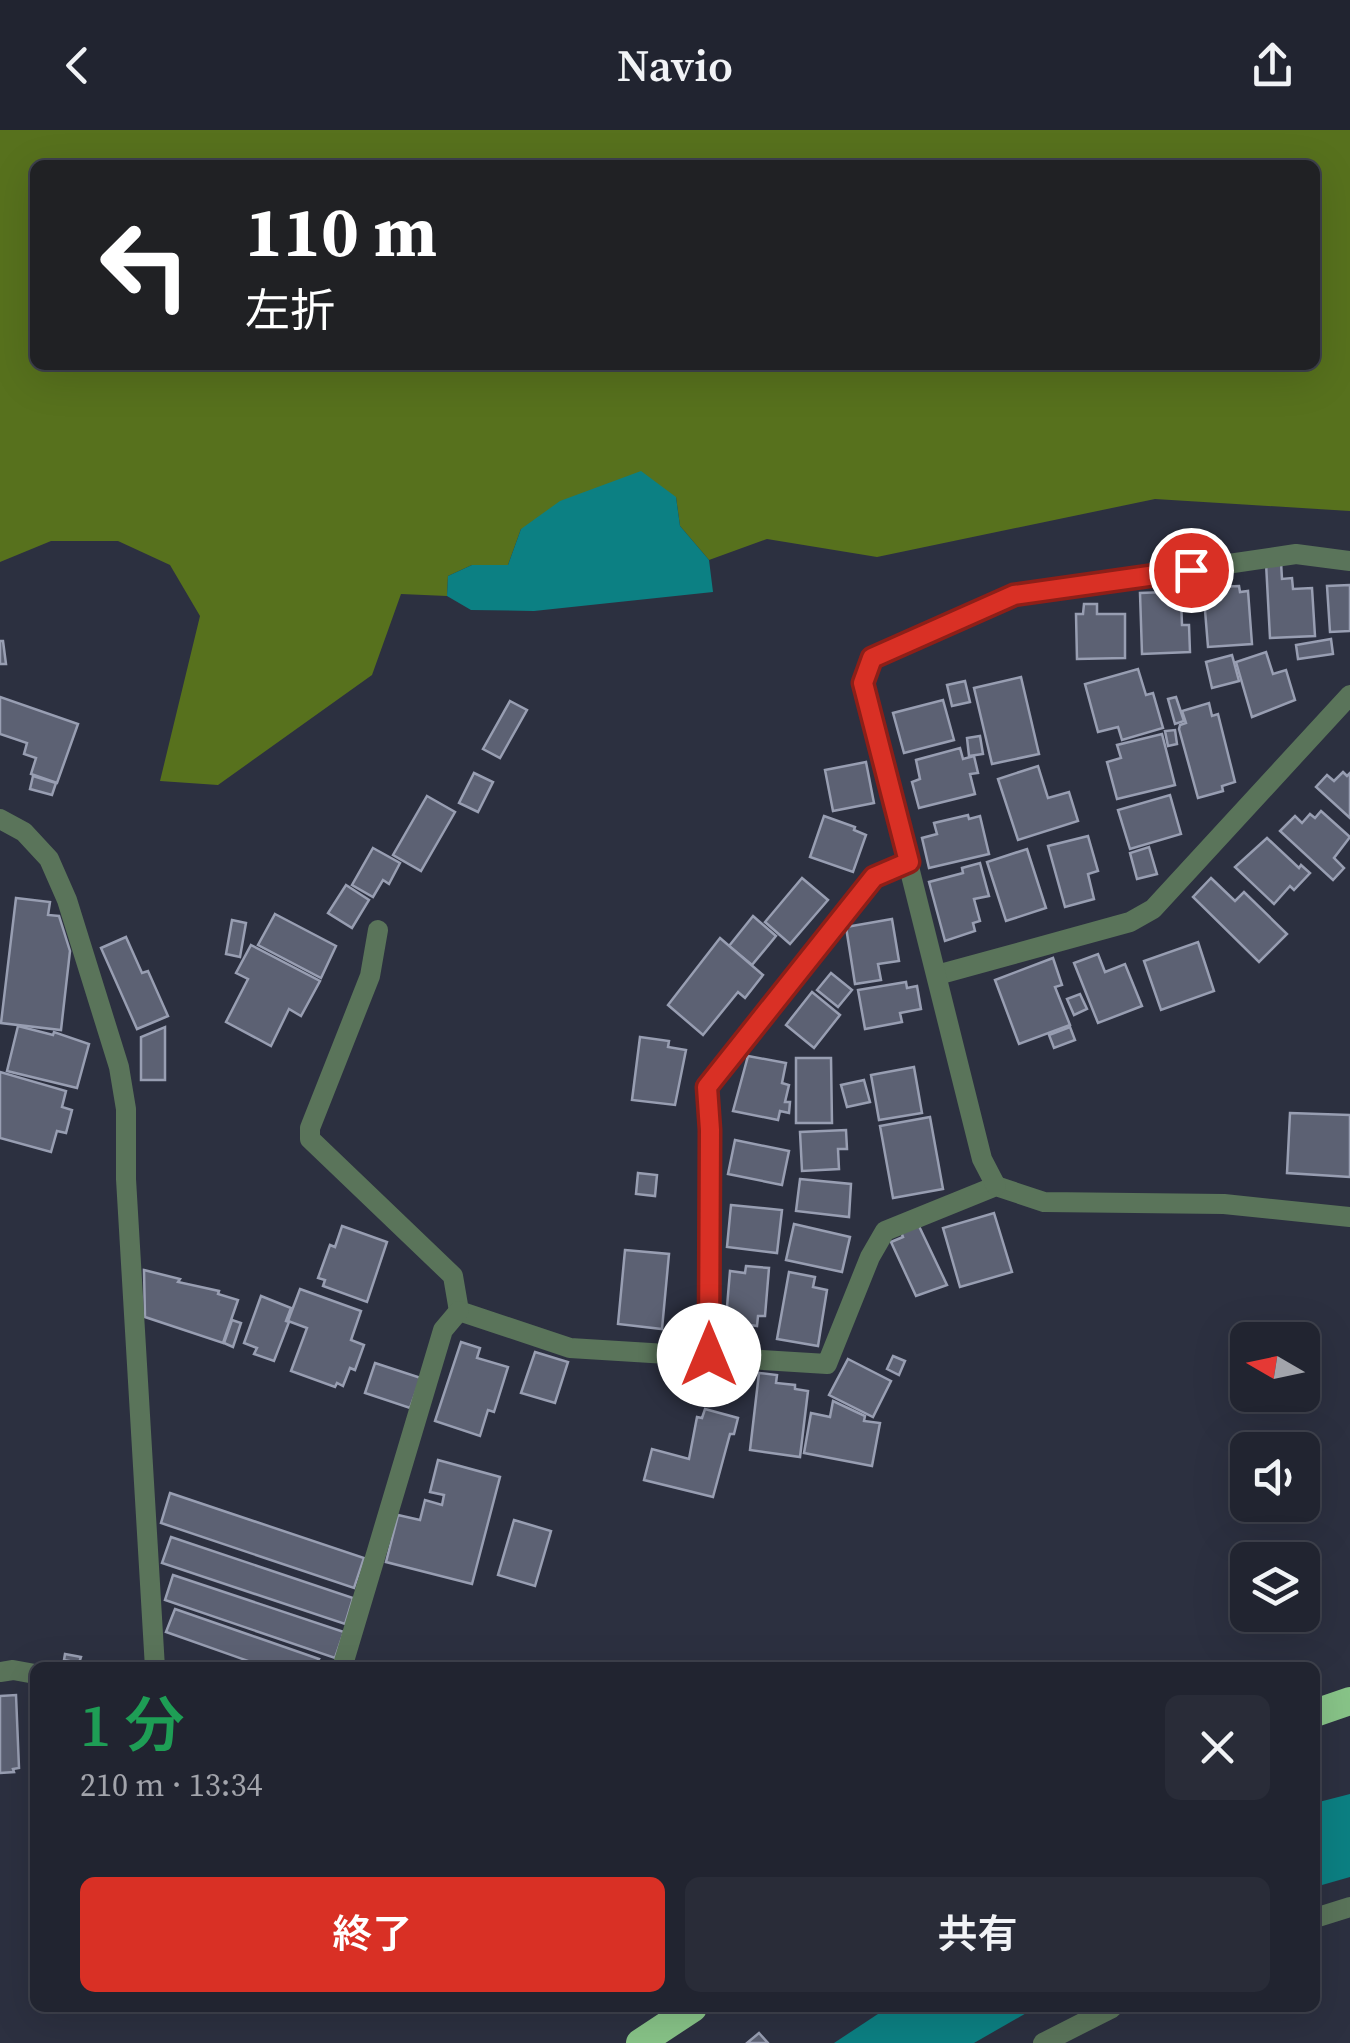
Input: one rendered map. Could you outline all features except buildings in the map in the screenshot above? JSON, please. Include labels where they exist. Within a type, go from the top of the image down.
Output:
[{"type":"highway","points":[[1320,1710],[1350,1701]]},
{"type":"highway","points":[[640,2043],[687,2012]]},
{"type":"street","points":[[996,1186],[982,1159],[863,683],[872,658],[1014,595],[1296,554],[1350,561]]},
{"type":"street","points":[[938,975],[1130,922],[1154,909],[1350,695]]},
{"type":"street","points":[[0,818],[24,832],[49,859],[67,900],[118,1067],[126,1109],[126,1179],[155,1662]]},
{"type":"street","points":[[709,1355],[707,1087],[874,877],[909,862]]},
{"type":"street","points":[[344,1662],[443,1330],[459,1311],[453,1276],[310,1139],[310,1128],[370,976],[378,930]]},
{"type":"street","points":[[459,1311],[570,1348],[827,1364],[870,1257],[886,1231],[996,1186],[1044,1202],[1224,1204],[1350,1217]]},
{"type":"street","points":[[0,1672],[30,1673]]},
{"type":"street","points":[[1320,1916],[1350,1907]]},
{"type":"street","points":[[1043,2043],[1104,2012]]},
{"type":"shaded area","points":[[0,130],[1350,130],[1350,511],[1155,499],[877,557],[767,539],[709,560],[680,526],[676,497],[521,529],[508,565],[472,565],[448,576],[447,596],[401,594],[372,675],[218,785],[160,781],[200,616],[170,565],[118,541],[51,541],[0,562]]},
{"type":"shaded area","points":[[641,471],[676,497],[680,526],[709,560],[713,592],[534,611],[471,610],[447,596],[448,576],[472,565],[508,565],[521,529],[560,501]]},
{"type":"shaded area","points":[[1350,1794],[1350,1877],[1320,1886],[1320,1802]]},
{"type":"shaded area","points":[[881,2012],[1028,2012],[974,2043],[834,2043]]},
{"type":"route","points":[[709,1355],[707,1087],[874,877],[909,862],[863,683],[872,658],[1014,595],[1191,570]]}]
